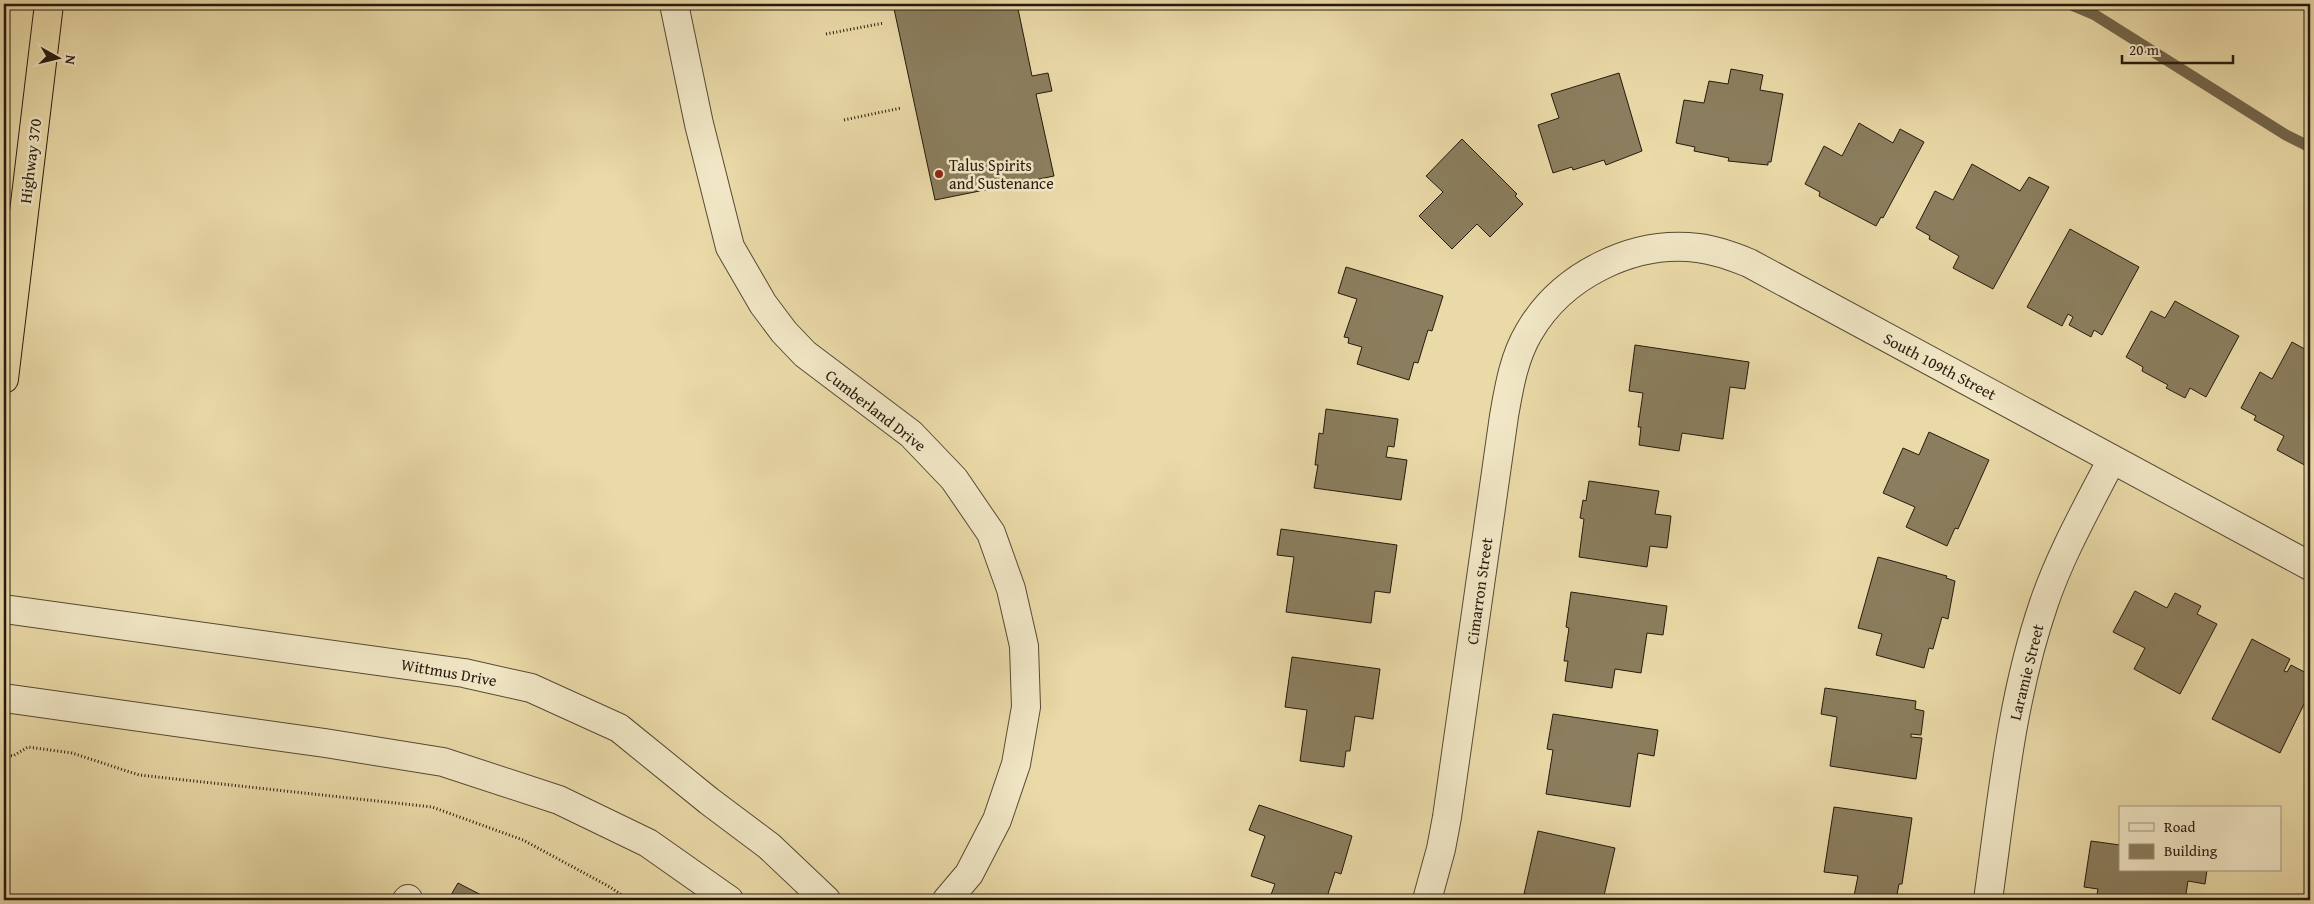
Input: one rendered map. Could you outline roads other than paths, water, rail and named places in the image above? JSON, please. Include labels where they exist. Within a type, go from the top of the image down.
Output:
[{"type":"highway","name":"Highway 370","points":[[4,379],[49,4]]},
{"type":"street","name":"Cumberland Drive","points":[[674,4],[699,124],[730,247],[763,304],[784,332],[805,354],[911,434],[954,480],[991,533],[1011,589],[1025,655],[1026,707],[1016,764],[997,820],[969,874],[947,900]]},
{"type":"street","name":"South 109th Street","points":[[1559,295],[1602,265],[1639,252],[1682,247],[1719,252],[1771,275],[2310,566]]},
{"type":"street","name":"Cimarron Street","points":[[1427,900],[1441,849],[1447,817],[1509,388],[1518,356],[1528,333],[1537,319],[1559,295]]},
{"type":"street","name":"Laramie Street","points":[[1988,900],[2013,725],[2030,648],[2054,576],[2112,459]]},
{"type":"street","name":"Wittmus Drive","points":[[4,609],[464,673],[531,688],[619,728],[709,801],[769,846],[826,900]]},
{"type":"street","points":[[4,698],[325,743],[443,762],[559,800],[648,843],[729,900]]},
{"type":"waterway","points":[[2069,4],[2095,15],[2286,135],[2310,147]]},
{"type":"place","name":"Talus Spirits and Sustenance","points":[[939,174]]}]
